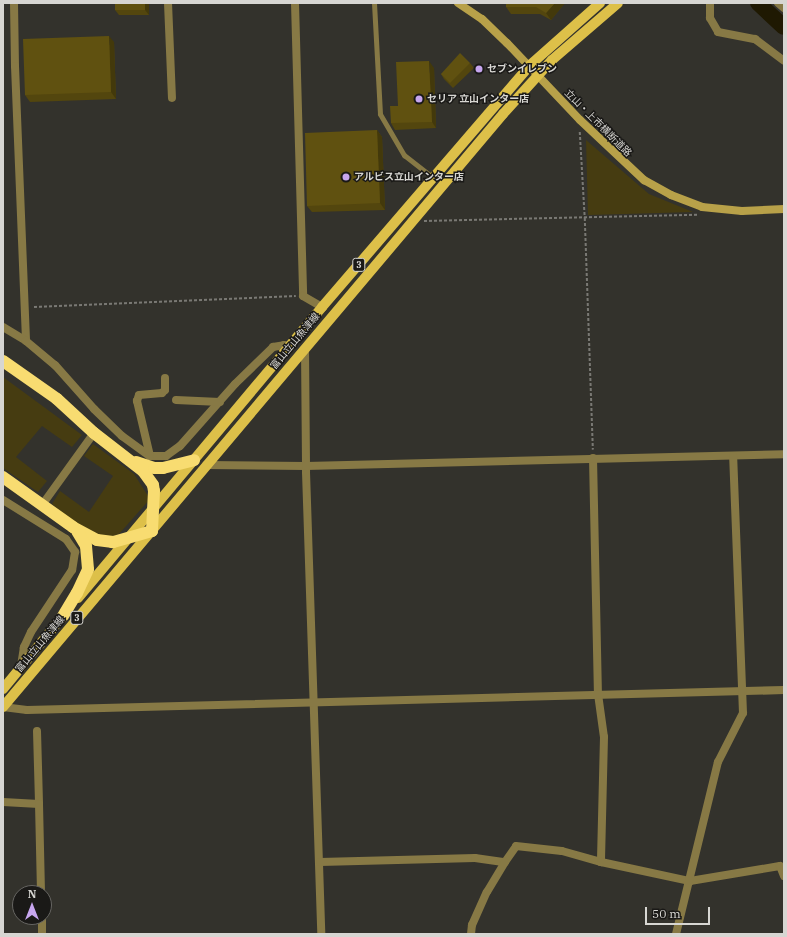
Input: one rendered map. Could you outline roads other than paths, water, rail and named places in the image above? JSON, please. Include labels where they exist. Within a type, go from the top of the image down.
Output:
[{"type":"highway","points":[[3,361],[57,399],[94,433],[143,472],[152,485],[155,498],[152,531],[105,542],[88,536],[3,477]]},
{"type":"highway","points":[[129,460],[154,468],[163,468],[194,460]]},
{"type":"highway","points":[[63,616],[86,577],[89,564],[86,546],[73,527]]},
{"type":"main road","name":"富山立山魚津線","points":[[3,689],[128,537],[291,347],[322,307],[529,66],[600,3]]},
{"type":"main road","name":"富山立山魚津線","points":[[3,707],[413,220],[537,76],[574,40],[618,3]]},
{"type":"street","points":[[14,3],[26,341]]},
{"type":"street","points":[[168,3],[172,98]]},
{"type":"street","points":[[294,3],[303,296],[322,307]]},
{"type":"street","name":"立山・上市横断道路","points":[[458,3],[482,19],[580,120],[644,180],[671,195],[702,207],[742,211],[784,209]]},
{"type":"street","points":[[710,3],[710,18],[718,32],[755,39],[784,61]]},
{"type":"street","points":[[778,3],[784,8]]},
{"type":"street","points":[[3,327],[26,341],[55,365],[122,436],[150,456],[166,456],[180,446],[273,347],[284,345],[291,347]]},
{"type":"street","points":[[305,349],[306,466],[320,862],[321,934]]},
{"type":"street","points":[[150,456],[136,401],[139,395],[162,393],[165,390],[165,378]]},
{"type":"street","points":[[176,400],[220,402]]},
{"type":"street","points":[[42,505],[94,433]]},
{"type":"street","points":[[206,465],[306,466],[784,454]]},
{"type":"street","points":[[676,934],[690,882],[699,838],[718,762],[743,713],[733,456]]},
{"type":"street","points":[[593,458],[598,694],[604,737],[600,862]]},
{"type":"street","points":[[3,500],[66,539],[75,552],[72,570],[24,647],[21,668]]},
{"type":"street","points":[[3,707],[35,710],[784,690]]},
{"type":"street","points":[[37,731],[41,885]]},
{"type":"street","points":[[3,802],[39,804]]},
{"type":"street","points":[[471,934],[475,918],[505,862],[516,846],[562,851],[600,862],[690,882],[780,866],[784,876]]},
{"type":"street","points":[[320,862],[475,858],[505,862]]},
{"type":"lane","points":[[374,3],[380,114],[404,155],[433,178]]},
{"type":"waterway","points":[[758,3],[784,27]]},
{"type":"place","name":"セブンイレブン","points":[[479,69]]},
{"type":"place","name":"セリア 立山インター店","points":[[419,99]]},
{"type":"place","name":"アルビス立山インター店","points":[[346,177]]}]
